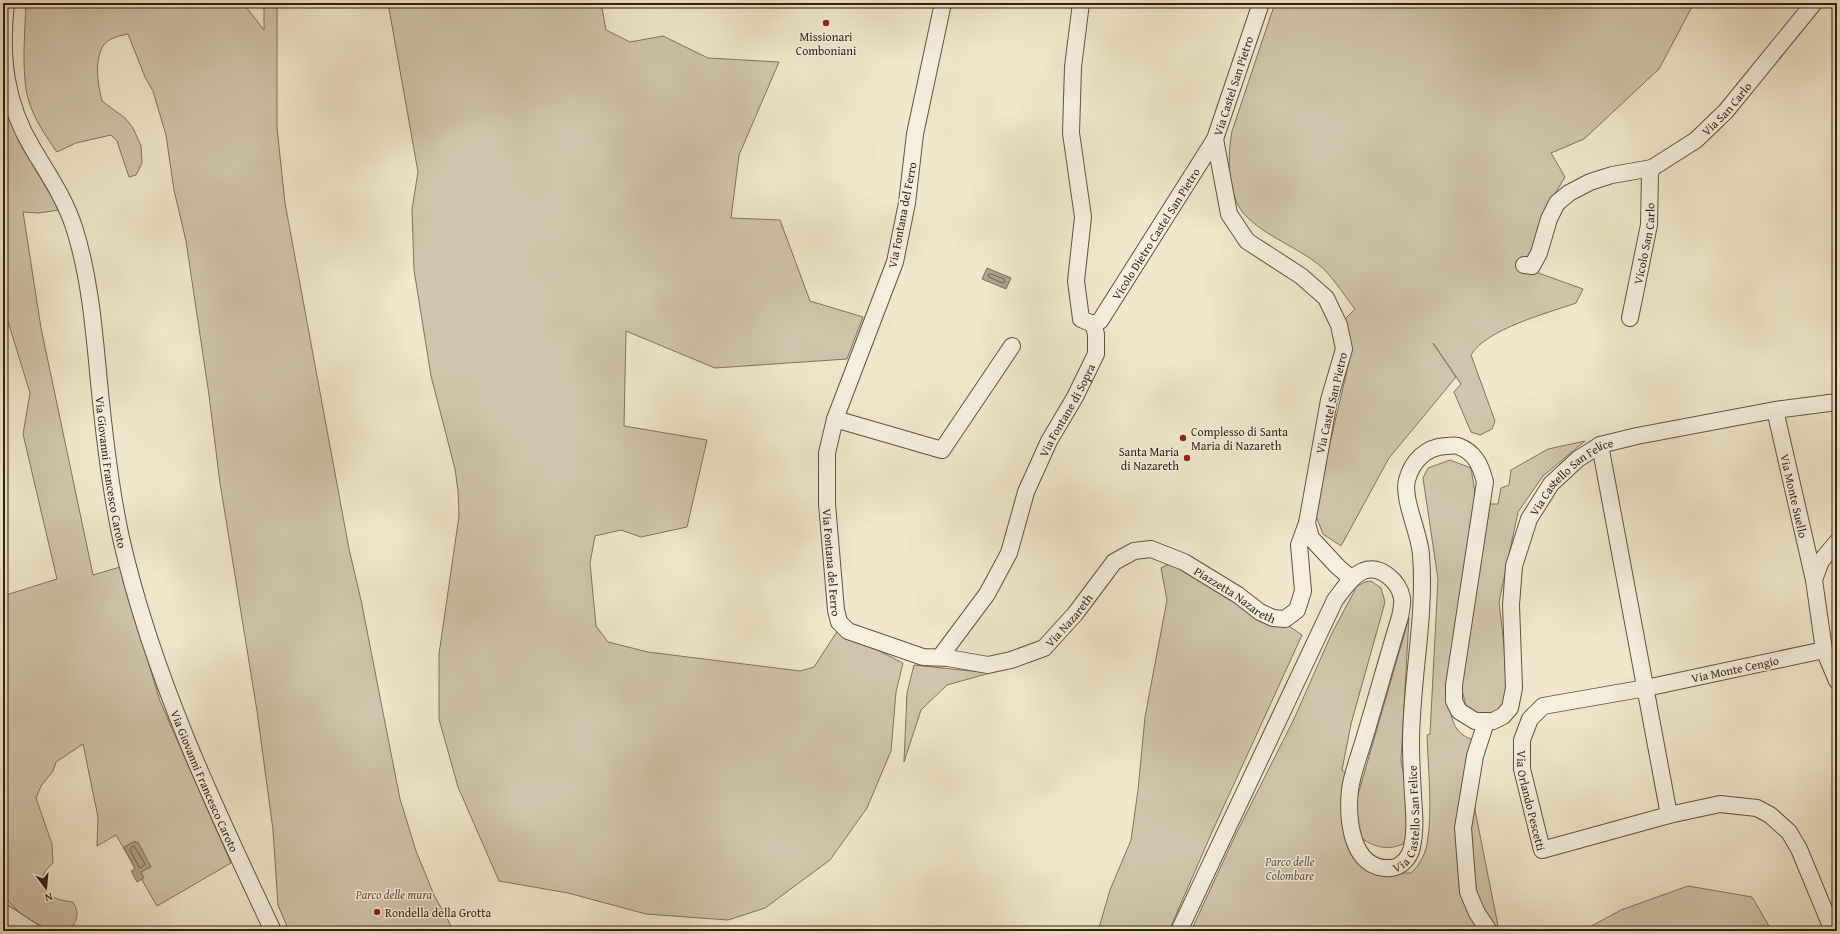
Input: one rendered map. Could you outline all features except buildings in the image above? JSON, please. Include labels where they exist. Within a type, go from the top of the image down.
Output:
[{"type":"street","name":"Via Giovanni Francesco Caroto","points":[[6,3],[3,30],[6,78],[12,107],[32,148],[50,174],[74,226],[86,275],[93,316],[111,485],[121,538],[135,591],[160,670],[186,737],[237,854],[273,931]]},
{"type":"street","name":"Via Fontana del Ferro","points":[[940,658],[923,657],[879,643],[848,631],[839,622],[836,610],[827,504],[827,453],[835,419],[895,262],[907,203],[915,134],[943,3]]},
{"type":"street","points":[[1081,3],[1073,67],[1071,133],[1083,217],[1076,281],[1081,319],[1093,324]]},
{"type":"street","name":"Via Castel San Pietro","points":[[1260,3],[1215,139],[1229,214],[1247,241],[1301,276],[1326,298],[1338,325],[1344,349],[1329,400],[1307,523]]},
{"type":"street","name":"Via San Carlo","points":[[1524,266],[1532,266],[1539,253],[1549,219],[1557,203],[1569,193],[1590,182],[1612,175],[1652,168],[1696,140],[1726,111],[1814,3]]},
{"type":"street","name":"Vicolo Dietro Castel San Pietro","points":[[1093,324],[1100,321],[1215,139]]},
{"type":"street","name":"Vicolo San Carlo","points":[[1630,318],[1649,225],[1650,174],[1652,168]]},
{"type":"street","name":"Via Fontane di Sopra","points":[[940,658],[987,594],[1009,553],[1026,492],[1049,441],[1075,397],[1096,354],[1096,334],[1093,324]]},
{"type":"street","points":[[835,419],[942,450],[1012,346]]},
{"type":"street","name":"Via Castello San Felice","points":[[1179,931],[1335,600],[1352,579],[1364,571],[1376,570],[1386,574],[1397,585],[1402,599],[1400,616],[1350,790],[1351,832],[1357,851],[1367,861],[1380,867],[1392,868],[1405,862],[1412,849],[1415,829],[1411,735],[1422,587],[1421,552],[1409,505],[1406,482],[1413,466],[1427,450],[1441,446],[1456,445],[1469,452],[1481,465],[1485,482],[1454,686],[1454,701],[1459,711],[1467,717],[1475,721],[1486,722],[1503,716],[1510,708],[1514,688],[1511,605],[1514,566],[1529,519],[1551,484],[1578,459],[1600,445],[1775,410],[1837,402]]},
{"type":"street","name":"Via Monte Suello","points":[[1775,410],[1814,580],[1824,650],[1837,681]]},
{"type":"street","points":[[1600,445],[1646,688],[1668,815]]},
{"type":"street","points":[[1307,523],[1311,538],[1338,567],[1352,579]]},
{"type":"street","name":"Piazzetta Nazareth","points":[[1134,551],[1151,548],[1162,552],[1184,562],[1214,580],[1260,612],[1273,618],[1285,619],[1297,610],[1303,591],[1299,545],[1307,523]]},
{"type":"street","points":[[1814,580],[1821,561],[1837,542]]},
{"type":"street","name":"Via Nazareth","points":[[940,658],[988,666],[1011,660],[1044,648],[1075,614],[1114,562],[1134,551]]},
{"type":"street","name":"Via Monte Cengio","points":[[1646,688],[1824,650]]},
{"type":"street","name":"Via Orlando Pescetti","points":[[1646,688],[1543,706],[1530,719],[1522,740],[1522,769],[1542,850],[1668,815],[1720,804],[1757,808],[1770,815],[1789,832],[1799,849],[1833,931]]},
{"type":"street","points":[[1486,722],[1475,756],[1463,828],[1468,892],[1476,913],[1489,931]]},
{"type":"street","points":[[3,912],[32,931]]},
{"type":"green space","name":"Parco delle mura","points":[[26,3],[243,3],[264,30],[264,3],[277,3],[277,128],[285,203],[349,549],[361,600],[400,799],[416,851],[434,895],[454,931],[289,931],[278,905],[273,830],[257,711],[220,483],[209,395],[186,241],[174,190],[166,135],[153,91],[145,77],[128,34],[111,39],[105,43],[98,59],[98,73],[102,101],[125,118],[133,128],[141,146],[142,163],[136,175],[129,177],[117,141],[111,135],[76,143],[57,152],[47,138],[30,106],[26,89],[24,57]]},
{"type":"green space","points":[[388,3],[601,3],[606,30],[630,42],[663,36],[708,58],[779,62],[739,155],[731,218],[780,220],[810,301],[863,317],[847,359],[715,368],[626,331],[624,426],[707,440],[687,527],[641,537],[621,530],[595,536],[590,563],[596,626],[608,642],[648,652],[800,671],[814,667],[838,630],[903,663],[896,692],[891,751],[867,808],[830,860],[765,908],[728,920],[646,914],[568,893],[499,881],[458,787],[439,719],[439,654],[459,516],[458,491],[455,469],[431,376],[414,270],[412,209],[418,172]]},
{"type":"green space","points":[[1275,3],[1694,3],[1659,69],[1584,139],[1551,153],[1565,177],[1547,207],[1533,271],[1583,289],[1576,303],[1534,317],[1503,330],[1490,337],[1471,355],[1495,421],[1492,429],[1480,435],[1471,432],[1454,392],[1461,384],[1433,343],[1456,377],[1389,458],[1341,546],[1323,534],[1314,511],[1349,362],[1345,319],[1355,309],[1323,268],[1301,252],[1264,231],[1248,218],[1241,210],[1236,200],[1230,178],[1229,153],[1232,131]]},
{"type":"green space","points":[[3,107],[25,152],[47,185],[59,210],[39,213],[23,212],[41,328],[93,575],[120,567],[160,701],[231,863],[157,906],[116,835],[97,846],[98,817],[83,744],[56,762],[53,771],[41,786],[36,798],[52,844],[53,863],[46,870],[40,881],[45,891],[52,897],[73,902],[77,917],[69,931],[51,931],[38,924],[32,925],[3,896],[3,596],[57,579],[23,434],[30,393],[3,305]]},
{"type":"green space","points":[[1585,441],[1543,476],[1518,512],[1499,602],[1509,689],[1506,703],[1494,713],[1478,713],[1466,706],[1460,682],[1490,504],[1498,504],[1501,488],[1509,485],[1511,470],[1548,449]]},
{"type":"green space","name":"Parco delle Colombare","points":[[1450,460],[1471,468],[1476,499],[1448,702],[1451,716],[1456,727],[1463,735],[1476,741],[1475,810],[1499,931],[1191,931],[1236,834],[1294,719],[1331,635],[1357,586],[1365,582],[1371,581],[1381,588],[1385,602],[1351,724],[1342,770],[1347,775],[1344,833],[1349,850],[1360,865],[1374,873],[1411,873],[1421,860],[1427,844],[1430,819],[1427,735],[1430,734],[1438,579],[1423,478],[1428,468]]},
{"type":"green space","points":[[1182,558],[1212,573],[1302,635],[1212,832],[1169,931],[1098,931],[1110,890],[1131,840],[1138,790],[1145,717],[1167,600],[1161,568]]},
{"type":"green space","points":[[1409,618],[1401,760],[1407,795],[1409,830],[1403,844],[1386,848],[1371,844],[1361,838],[1355,805]]},
{"type":"green space","points":[[914,665],[990,673],[947,685],[921,710],[904,762],[907,693]]},
{"type":"green space","points":[[1688,886],[1752,897],[1772,931],[1582,931],[1621,910]]},
{"type":"water","points":[[987,268],[1011,278],[1006,289],[982,279]]},
{"type":"water","points":[[135,841],[136,843],[138,842],[151,867],[141,872],[144,878],[137,882],[131,871],[135,869],[124,847]]},
{"type":"place","name":"Missionari Comboniani","points":[[826,23]]},
{"type":"place","name":"Complesso di Santa Maria di Nazareth","points":[[1183,438]]},
{"type":"place","name":"Santa Maria di Nazareth","points":[[1187,458]]},
{"type":"place","name":"Rondella della Grotta","points":[[377,912]]}]
